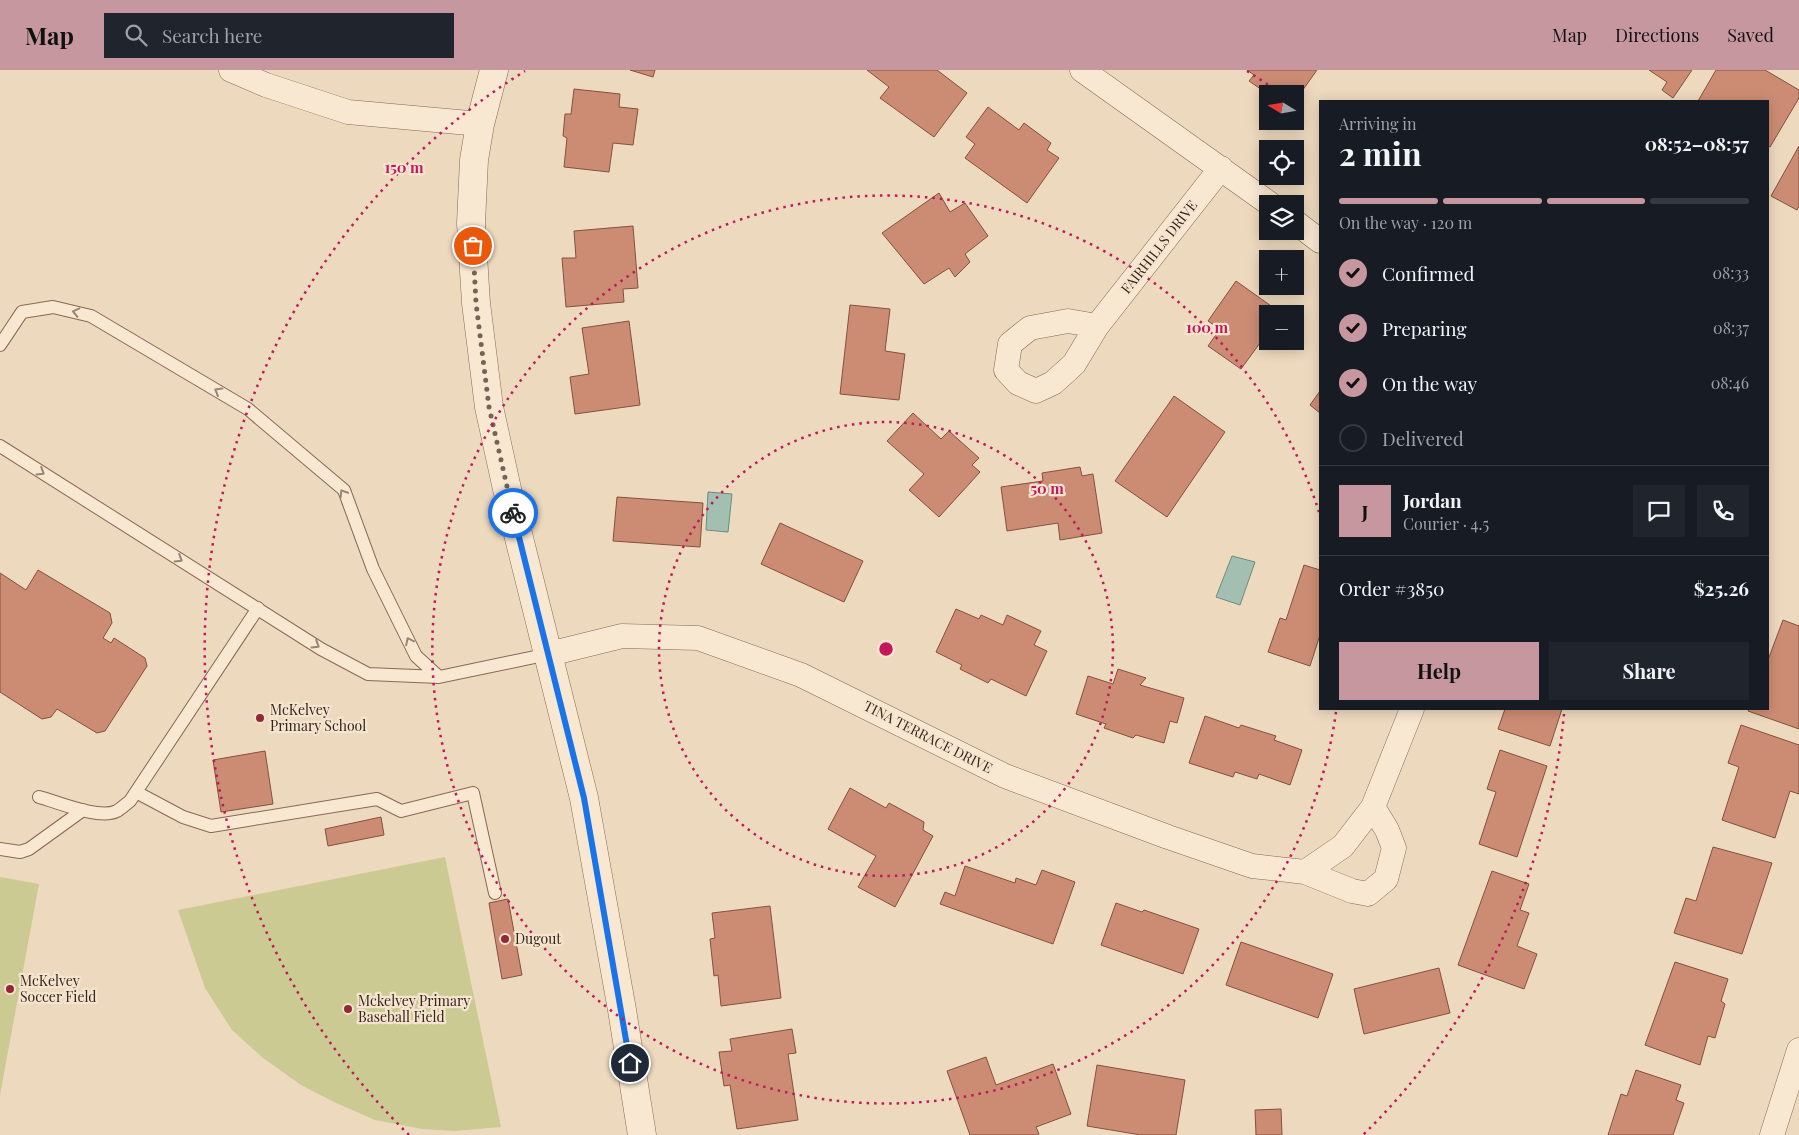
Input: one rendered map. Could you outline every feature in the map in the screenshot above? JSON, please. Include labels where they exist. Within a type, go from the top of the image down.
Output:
[{"type":"street","points":[[231,70],[266,86],[348,112],[480,124]]},
{"type":"street","points":[[494,70],[480,124],[474,160],[471,223],[476,303],[489,407],[509,498],[584,798],[622,1006],[642,1135]]},
{"type":"street","points":[[1082,70],[1259,196]]},
{"type":"street","name":"FAIRHILLS DRIVE","points":[[1097,326],[1221,168]]},
{"type":"street","points":[[1304,228],[1319,239]]},
{"type":"street","name":"TINA TERRACE DRIVE","points":[[549,654],[622,636],[698,638],[801,674],[1005,776],[1168,837],[1252,866],[1305,872],[1352,891],[1368,894],[1386,879],[1394,848],[1387,830],[1373,807]]},
{"type":"street","points":[[1305,872],[1343,846],[1373,807],[1412,710]]},
{"type":"street","points":[[1772,1135],[1799,1050]]},
{"type":"lane","points":[[0,345],[22,312],[53,307],[91,316],[248,408],[344,490],[373,569],[416,656],[440,677]]},
{"type":"lane","points":[[0,446],[321,649],[368,674],[440,677],[549,654]]},
{"type":"lane","points":[[39,797],[102,814],[116,812],[130,801],[258,608]]},
{"type":"lane","points":[[136,792],[183,817],[211,826],[377,799],[401,811],[473,793],[496,893]]},
{"type":"lane","points":[[0,849],[20,852],[29,848],[83,810]]},
{"type":"shaded area","points":[[708,492],[732,494],[728,532],[706,530]]},
{"type":"shaded area","points":[[1232,556],[1255,562],[1240,605],[1216,597]]},
{"type":"shaded area","name":"Mckelvey Primary Baseball Field","points":[[445,857],[501,1127],[454,1131],[422,1129],[375,1120],[301,1085],[263,1058],[232,1030],[205,988],[178,910]]},
{"type":"shaded area","name":"McKelvey Soccer Field","points":[[0,877],[39,884],[0,1095]]},
{"type":"building","points":[[630,70],[655,70],[653,77]]},
{"type":"building","points":[[867,70],[937,70],[967,93],[934,137],[880,98],[889,87]]},
{"type":"building","points":[[1247,70],[1317,70],[1304,88],[1304,85],[1259,85],[1259,88],[1249,81],[1254,75]]},
{"type":"building","points":[[1649,70],[1692,70],[1673,98],[1662,90],[1667,82]]},
{"type":"building","points":[[1716,70],[1765,70],[1799,90],[1799,98],[1770,147],[1769,100],[1699,100]]},
{"type":"building","points":[[574,89],[620,94],[619,107],[638,109],[633,145],[613,143],[609,172],[564,167],[567,138],[563,136],[565,114],[571,114]]},
{"type":"building","points":[[988,107],[1019,130],[1024,123],[1051,143],[1047,150],[1059,158],[1027,203],[965,158],[975,144],[966,137]]},
{"type":"building","points":[[1799,146],[1799,206],[1797,210],[1771,196]]},
{"type":"building","points":[[939,193],[950,212],[965,203],[988,236],[965,254],[970,262],[955,277],[949,268],[924,284],[882,233]]},
{"type":"building","points":[[633,226],[638,288],[623,289],[624,302],[566,307],[562,258],[576,258],[574,231]]},
{"type":"building","points":[[1236,281],[1270,305],[1259,305],[1259,344],[1241,369],[1208,346],[1220,329],[1208,321]]},
{"type":"building","points":[[850,305],[890,309],[885,351],[905,354],[899,400],[840,394]]},
{"type":"building","points":[[629,321],[640,405],[575,414],[570,377],[589,374],[582,328]]},
{"type":"building","points":[[1319,392],[1319,412],[1310,405]]},
{"type":"building","points":[[1174,396],[1225,432],[1167,517],[1115,481]]},
{"type":"building","points":[[913,413],[941,439],[949,431],[979,458],[972,465],[980,472],[939,517],[909,490],[924,474],[887,441]]},
{"type":"building","points":[[1080,467],[1082,476],[1093,474],[1102,533],[1060,540],[1058,523],[1007,531],[1001,487],[1043,481],[1042,473]]},
{"type":"building","points":[[617,497],[703,503],[700,547],[613,541]]},
{"type":"building","points":[[780,523],[863,561],[844,602],[761,564]]},
{"type":"building","points":[[1304,565],[1319,570],[1319,638],[1310,666],[1268,652],[1280,618],[1286,620]]},
{"type":"building","points":[[38,570],[110,613],[112,623],[103,638],[111,643],[114,638],[145,658],[147,666],[105,731],[97,733],[57,709],[51,717],[42,719],[0,692],[0,573],[26,590]]},
{"type":"building","points":[[956,609],[979,619],[981,615],[1003,625],[1007,615],[1041,631],[1034,645],[1047,651],[1026,696],[991,679],[988,683],[960,669],[962,665],[936,652]]},
{"type":"building","points":[[1783,620],[1799,626],[1799,729],[1748,711],[1769,710],[1769,657]]},
{"type":"building","points":[[1118,669],[1146,678],[1140,685],[1184,698],[1177,723],[1170,721],[1164,743],[1136,735],[1133,738],[1104,728],[1106,724],[1076,714],[1088,676],[1113,684]]},
{"type":"building","points":[[1505,710],[1562,710],[1550,746],[1498,729]]},
{"type":"building","points":[[1205,716],[1239,728],[1241,725],[1276,736],[1274,740],[1302,750],[1290,785],[1259,774],[1257,779],[1235,772],[1233,777],[1189,763]]},
{"type":"building","points":[[1741,725],[1799,745],[1799,794],[1790,791],[1775,838],[1722,820],[1739,767],[1728,763]]},
{"type":"building","points":[[1500,750],[1547,766],[1517,857],[1479,844],[1496,792],[1487,789]]},
{"type":"building","points":[[265,751],[273,804],[221,812],[213,760]]},
{"type":"building","points":[[850,788],[886,808],[889,803],[924,822],[923,830],[933,836],[895,907],[858,887],[876,856],[828,829]]},
{"type":"building","points":[[381,817],[384,835],[328,846],[325,829]]},
{"type":"building","points":[[1713,847],[1772,863],[1742,954],[1674,933],[1686,898],[1696,901]]},
{"type":"building","points":[[965,866],[1015,883],[1016,878],[1036,885],[1042,870],[1075,882],[1053,944],[940,904],[945,892],[955,896]]},
{"type":"building","points":[[1492,871],[1529,884],[1520,910],[1529,913],[1517,946],[1537,954],[1524,989],[1458,965]]},
{"type":"building","name":"Dugout","points":[[508,899],[522,975],[502,979],[489,903]]},
{"type":"building","points":[[1116,903],[1142,912],[1144,910],[1199,929],[1183,974],[1101,945]]},
{"type":"building","points":[[770,906],[781,998],[721,1006],[718,975],[714,976],[710,939],[715,938],[712,913]]},
{"type":"building","points":[[1241,942],[1333,974],[1318,1018],[1226,985]]},
{"type":"building","points":[[1675,962],[1728,979],[1721,1001],[1725,1004],[1715,1038],[1708,1036],[1700,1065],[1645,1045]]},
{"type":"building","points":[[1439,968],[1450,1013],[1364,1034],[1354,989]]},
{"type":"building","points":[[792,1029],[796,1053],[788,1054],[798,1120],[737,1129],[730,1085],[724,1086],[719,1052],[732,1051],[730,1039]]},
{"type":"building","points":[[986,1057],[996,1085],[1053,1064],[1071,1114],[1036,1127],[1039,1134],[1037,1135],[970,1135],[947,1071]]},
{"type":"building","points":[[1097,1065],[1185,1080],[1176,1135],[1141,1135],[1087,1126]]},
{"type":"building","points":[[1636,1070],[1681,1085],[1676,1100],[1684,1103],[1673,1135],[1608,1135],[1621,1094],[1627,1096]]},
{"type":"building","points":[[1281,1109],[1282,1135],[1256,1135],[1255,1110]]},
{"type":"way so far","points":[[473,246],[476,303],[489,407],[513,513]]},
{"type":"place","name":"McKelvey Primary School","points":[[260,718]]},
{"type":"place","name":"Dugout","points":[[505,939]]},
{"type":"place","name":"McKelvey Soccer Field","points":[[10,989]]},
{"type":"place","name":"Mckelvey Primary Baseball Field","points":[[348,1009]]},
{"type":"route","points":[[513,513],[584,798],[622,1006],[630,1063]]}]
